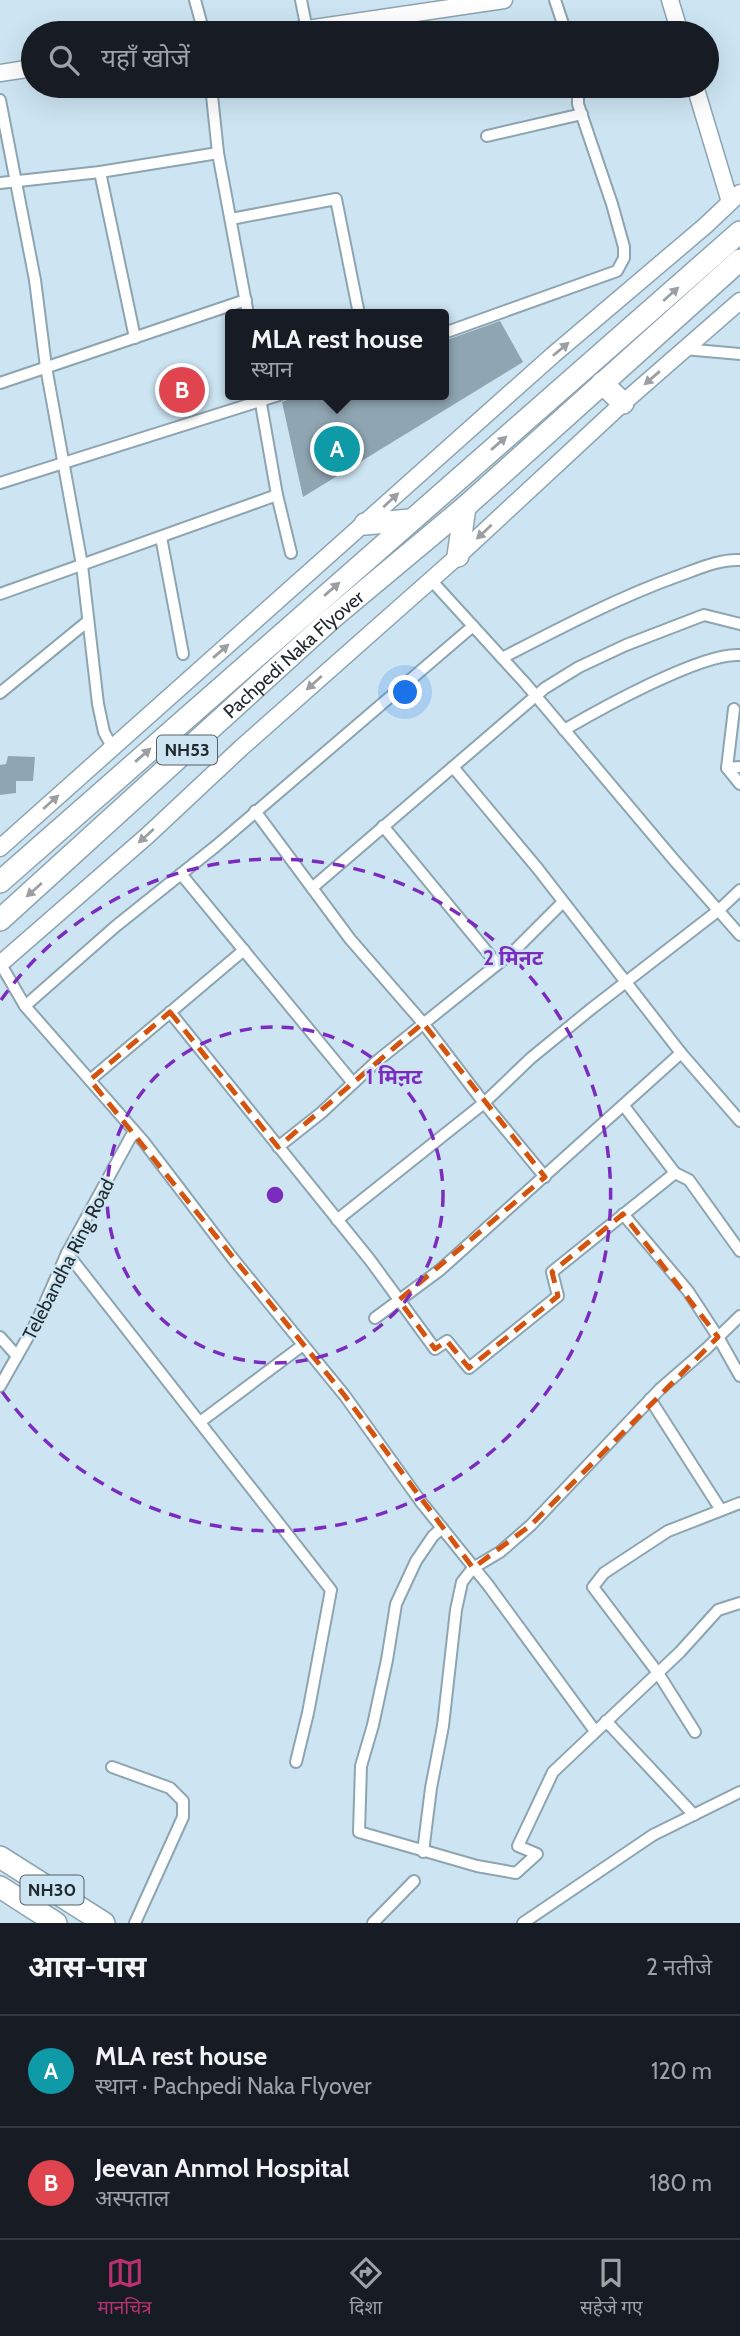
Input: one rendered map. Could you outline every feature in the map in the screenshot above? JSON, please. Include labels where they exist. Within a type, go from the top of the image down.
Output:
[{"type":"highway","name":"NH53","points":[[410,520],[740,232]]},
{"type":"highway","name":"NH53","points":[[465,506],[740,260]]},
{"type":"highway","points":[[602,383],[623,403]]},
{"type":"highway","points":[[458,556],[465,506]]},
{"type":"highway","name":"Pachpedi Naka Flyover","points":[[0,920],[321,629],[465,506]]},
{"type":"highway","points":[[365,523],[410,520]]},
{"type":"highway","name":"Pachpedi Naka Flyover","points":[[0,882],[410,520]]},
{"type":"highway","name":"NH30","points":[[0,1857],[104,1923]]},
{"type":"highway","name":"NH30","points":[[0,1887],[56,1923]]},
{"type":"main road","points":[[366,21],[504,0]]},
{"type":"main road","points":[[670,0],[676,21]]},
{"type":"main road","points":[[0,73],[21,70]]},
{"type":"main road","points":[[0,848],[553,355],[735,198],[699,98]]},
{"type":"main road","points":[[0,963],[147,836],[241,748],[740,300]]},
{"type":"street","points":[[195,0],[201,21]]},
{"type":"street","points":[[301,0],[305,21]]},
{"type":"street","points":[[555,0],[562,21]]},
{"type":"street","points":[[212,98],[218,153],[247,309]]},
{"type":"street","points":[[449,331],[617,271],[624,258],[624,247],[578,98]]},
{"type":"street","points":[[0,100],[35,280],[46,367],[82,565],[104,732],[112,747]]},
{"type":"street","points":[[486,136],[582,114]]},
{"type":"street","points":[[0,183],[100,172],[218,153]]},
{"type":"street","points":[[100,172],[135,338]]},
{"type":"street","points":[[231,219],[335,199],[358,309]]},
{"type":"street","points":[[0,383],[246,300]]},
{"type":"street","points":[[684,349],[740,354]]},
{"type":"street","points":[[0,483],[254,400]]},
{"type":"street","points":[[260,400],[277,495],[291,553]]},
{"type":"street","points":[[0,594],[277,495]]},
{"type":"street","points":[[161,537],[183,654]]},
{"type":"street","points":[[502,658],[635,592],[702,567],[730,559],[740,560]]},
{"type":"street","points":[[431,580],[537,697],[740,935]]},
{"type":"street","points":[[312,888],[545,688],[579,667],[704,615],[740,624]]},
{"type":"street","points":[[0,693],[88,621]]},
{"type":"street","points":[[25,1006],[116,926],[473,626]]},
{"type":"street","points":[[564,730],[600,709],[703,662],[715,657],[740,655]]},
{"type":"street","points":[[734,709],[727,768],[740,784]]},
{"type":"street","points":[[453,767],[681,1053],[740,1121]]},
{"type":"street","points":[[727,768],[740,768]]},
{"type":"street","points":[[255,811],[350,939],[423,1023],[545,1177]]},
{"type":"street","points":[[383,826],[497,964]]},
{"type":"street","points":[[181,874],[353,1083]]},
{"type":"street","points":[[337,1220],[484,1103],[531,1058],[719,910],[740,890]]},
{"type":"street","points":[[278,1147],[321,1113],[423,1023],[514,951],[563,902]]},
{"type":"street","points":[[90,1080],[244,950]]},
{"type":"street","points":[[0,963],[25,1006],[135,1131],[234,1260],[345,1396],[595,1731]]},
{"type":"street","points":[[170,1012],[337,1220],[435,1349],[447,1341],[469,1368],[558,1296],[552,1272],[675,1173]]},
{"type":"street","points":[[375,1318],[440,1270],[681,1053]]},
{"type":"street","points":[[624,1106],[675,1173],[689,1180],[740,1251]]},
{"type":"street","name":"Telebandha Ring Road","points":[[0,1386],[37,1321],[67,1253],[135,1131]]},
{"type":"street","points":[[623,1214],[688,1291],[740,1376]]},
{"type":"street","points":[[67,1253],[331,1590],[296,1762]]},
{"type":"street","points":[[423,1852],[462,1581],[473,1568],[500,1552],[531,1525],[650,1399],[740,1316]]},
{"type":"street","points":[[0,1337],[17,1356]]},
{"type":"street","points":[[200,1422],[303,1345]]},
{"type":"street","points":[[650,1399],[721,1510]]},
{"type":"street","points":[[695,1732],[658,1673],[593,1587],[604,1573],[667,1531],[740,1503]]},
{"type":"street","points":[[442,1528],[433,1536],[416,1561],[396,1604],[373,1725],[361,1766],[359,1832],[477,1866],[516,1873],[537,1854],[518,1846],[553,1772],[658,1673],[718,1610],[740,1603]]},
{"type":"street","points":[[606,1721],[694,1815]]},
{"type":"street","points":[[112,1767],[170,1788],[183,1801],[183,1817],[135,1923]]},
{"type":"street","points":[[523,1923],[653,1835],[740,1792]]},
{"type":"street","points":[[373,1923],[414,1881]]},
{"type":"highlighted area","points":[[170,1012],[278,1147],[423,1023],[545,1177],[399,1300],[435,1349],[447,1341],[469,1368],[558,1296],[552,1272],[623,1214],[718,1337],[531,1525],[473,1568],[345,1396],[90,1080]]},
{"type":"building","points":[[500,321],[523,362],[303,497],[282,402],[449,400],[449,339]]},
{"type":"building","points":[[188,366],[201,398],[181,407],[167,374]]},
{"type":"building","points":[[8,756],[35,757],[33,781],[16,781],[16,793],[0,795],[0,765],[6,764]]},
{"type":"place","name":"Jeevan Anmol Hospital","points":[[182,390]]},
{"type":"place","name":"MLA rest house","points":[[337,449]]}]
